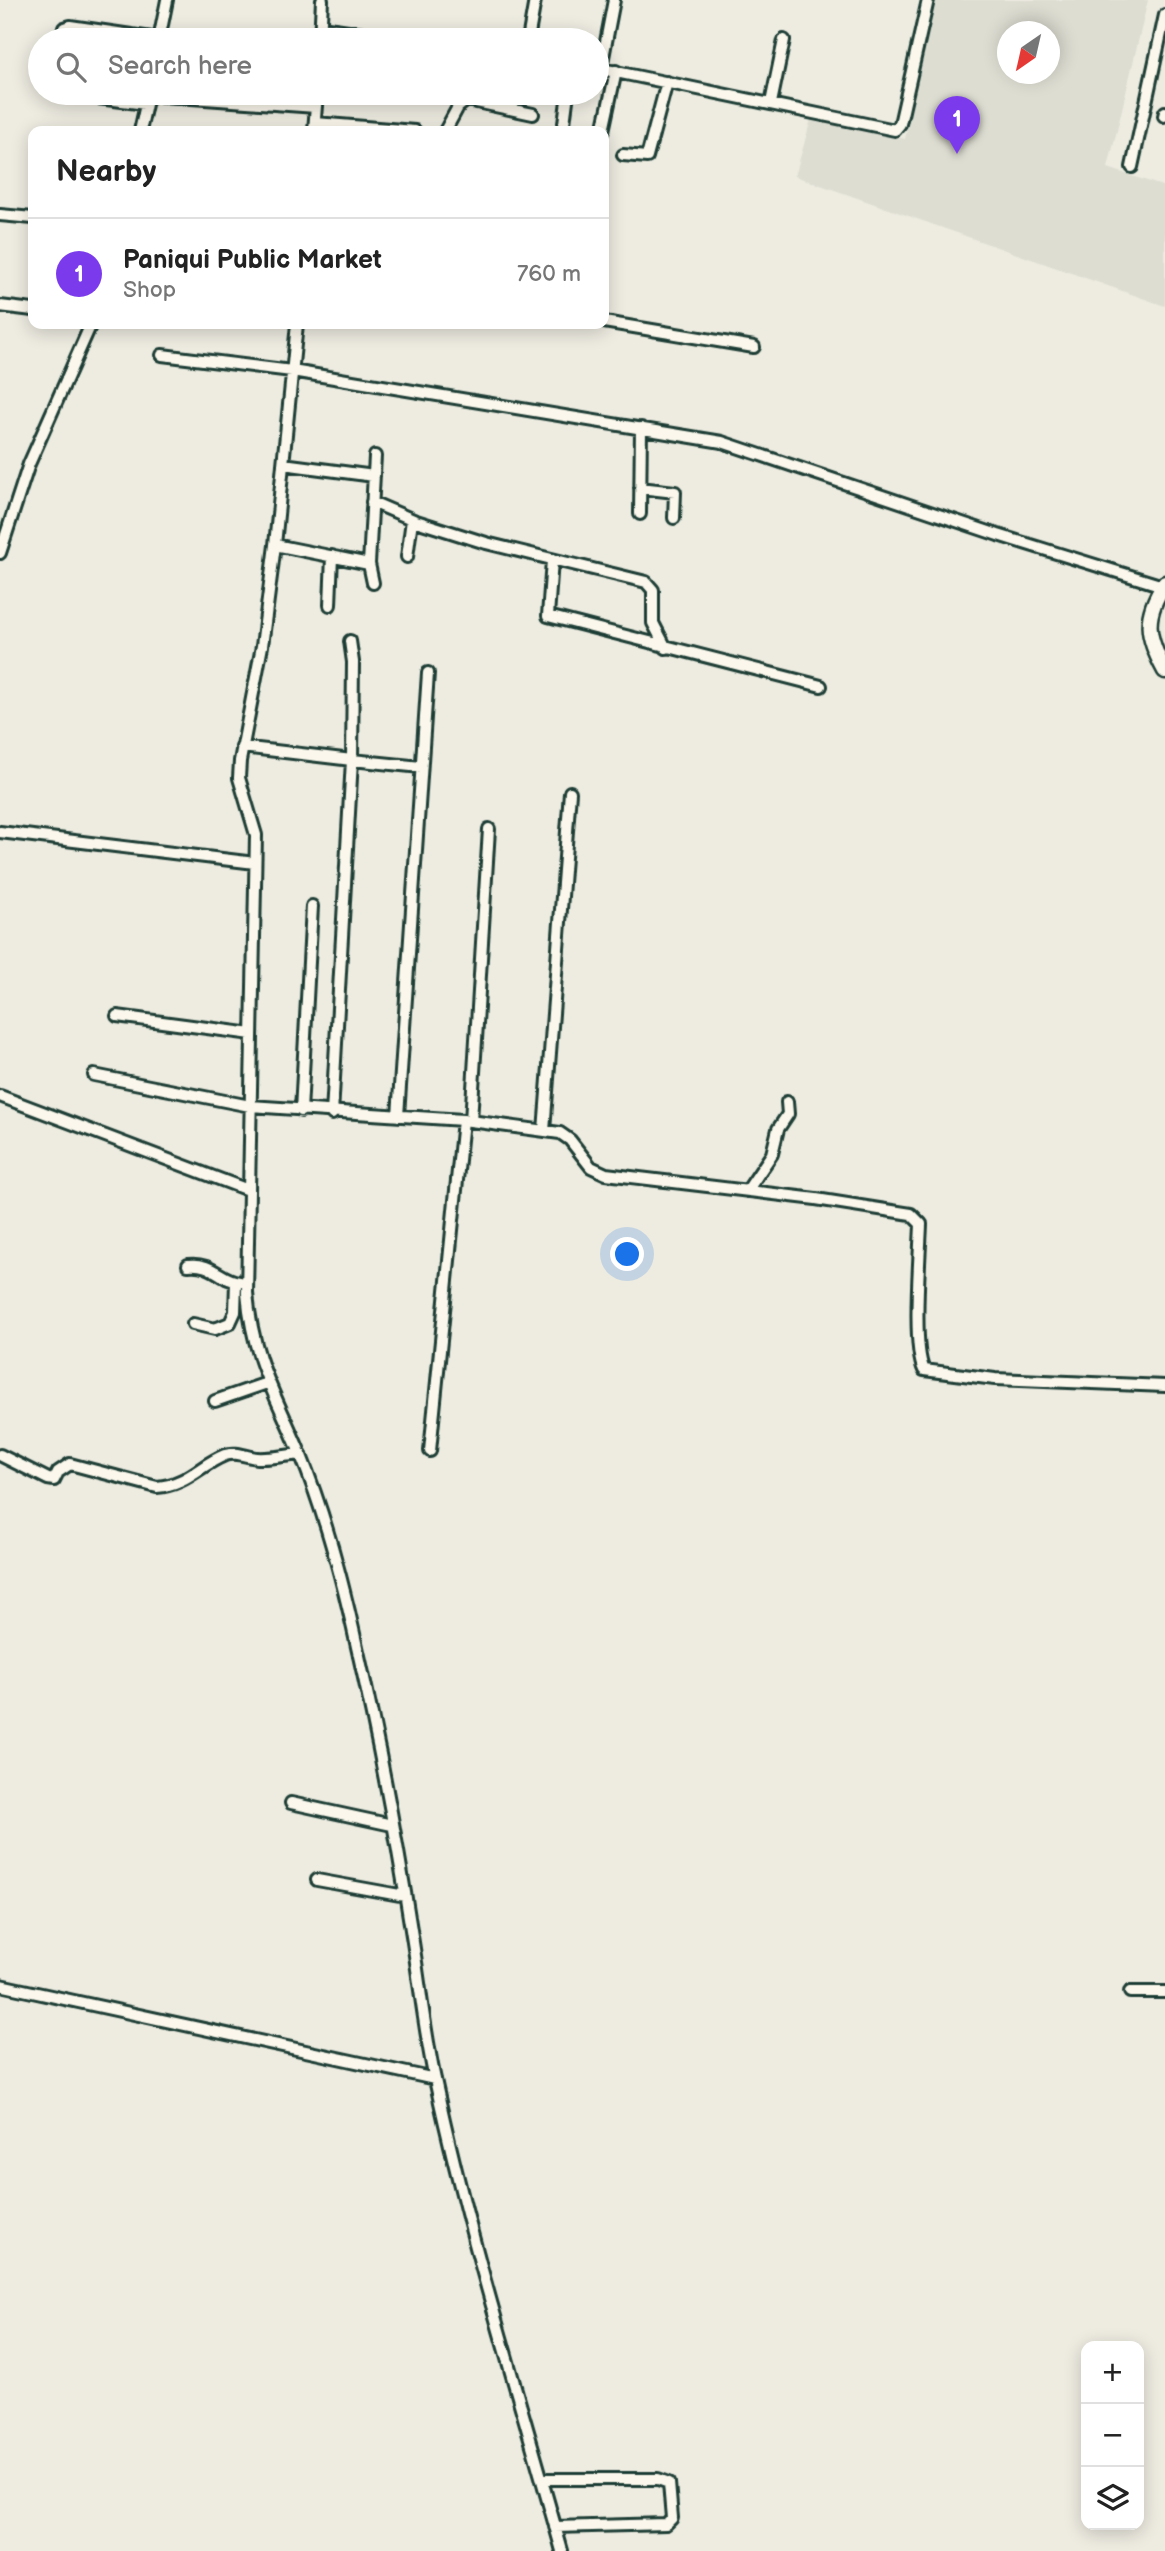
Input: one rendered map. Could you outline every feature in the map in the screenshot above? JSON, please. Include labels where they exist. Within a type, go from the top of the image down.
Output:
[{"type":"street","points":[[161,28],[167,0]]},
{"type":"street","points":[[321,0],[321,27],[328,28]]},
{"type":"street","points":[[529,28],[535,0]]},
{"type":"street","points":[[608,28],[614,0]]},
{"type":"street","points":[[609,70],[899,129],[928,0]]},
{"type":"street","points":[[1132,167],[1165,15]]},
{"type":"street","points":[[64,28],[83,28]]},
{"type":"street","points":[[771,103],[784,40]]},
{"type":"street","points":[[609,103],[616,71]]},
{"type":"street","points":[[623,155],[647,157],[667,82]]},
{"type":"street","points":[[141,126],[146,105]]},
{"type":"street","points":[[282,105],[316,107],[315,126]]},
{"type":"street","points":[[448,126],[461,105]]},
{"type":"street","points":[[491,105],[533,114]]},
{"type":"street","points":[[564,126],[566,105]]},
{"type":"street","points":[[604,126],[609,105]]},
{"type":"street","points":[[0,215],[28,218]]},
{"type":"street","points":[[0,306],[28,309]]},
{"type":"street","points":[[609,323],[754,347]]},
{"type":"street","points":[[0,553],[29,464],[90,329]]},
{"type":"street","points":[[193,1324],[215,1329],[230,1324],[241,1282],[248,1190],[256,835],[239,778],[242,747],[262,646],[275,545],[296,329]]},
{"type":"street","points":[[162,355],[292,371],[722,442],[998,535],[1164,584],[1149,615],[1151,638],[1165,670]]},
{"type":"street","points":[[640,513],[641,428]]},
{"type":"street","points":[[373,583],[369,564],[375,456]]},
{"type":"street","points":[[283,464],[374,476]]},
{"type":"street","points":[[640,488],[675,492],[674,518]]},
{"type":"street","points":[[372,502],[412,520],[552,560],[646,582],[653,590],[653,623],[666,648]]},
{"type":"street","points":[[407,557],[412,520]]},
{"type":"street","points":[[275,545],[369,564]]},
{"type":"street","points":[[330,605],[332,556]]},
{"type":"street","points":[[552,560],[548,616],[821,686]]},
{"type":"street","points":[[332,1114],[352,760],[353,662],[350,641]]},
{"type":"street","points":[[398,1116],[428,673]]},
{"type":"street","points":[[242,747],[421,767]]},
{"type":"street","points":[[544,1130],[570,792]]},
{"type":"street","points":[[430,1451],[468,1121],[489,829]]},
{"type":"street","points":[[0,832],[255,863]]},
{"type":"street","points":[[300,1111],[312,906]]},
{"type":"street","points":[[117,1016],[251,1034]]},
{"type":"street","points":[[94,1075],[250,1106],[332,1114],[468,1121],[544,1130],[560,1133],[570,1140],[598,1171],[816,1199],[917,1217],[921,1224],[920,1363],[930,1373],[1165,1386]]},
{"type":"street","points":[[0,1096],[248,1190]]},
{"type":"street","points":[[747,1191],[772,1154],[778,1129],[788,1114],[787,1102]]},
{"type":"street","points":[[188,1265],[201,1264],[241,1282]]},
{"type":"street","points":[[241,1282],[251,1334],[267,1383],[301,1454],[355,1636],[405,1896],[435,2079],[453,2160],[528,2441],[542,2479],[562,2551]]},
{"type":"street","points":[[215,1401],[267,1383]]},
{"type":"street","points":[[0,1455],[48,1479],[54,1480],[58,1472],[70,1464],[157,1487],[171,1486],[192,1477],[226,1455],[238,1453],[259,1458],[301,1454]]},
{"type":"street","points":[[291,1803],[391,1825]]},
{"type":"street","points":[[317,1880],[405,1896]]},
{"type":"street","points":[[0,1985],[435,2079]]},
{"type":"street","points":[[1130,1992],[1165,1992]]},
{"type":"street","points":[[542,2479],[658,2479],[669,2483],[671,2518],[666,2524],[555,2527]]},
{"type":"shaded area","points":[[935,0],[1148,0],[1108,168],[1165,187],[1165,306],[795,176],[812,116],[905,139]]},
{"type":"place","name":"Paniqui Public Market","points":[[957,154]]}]
